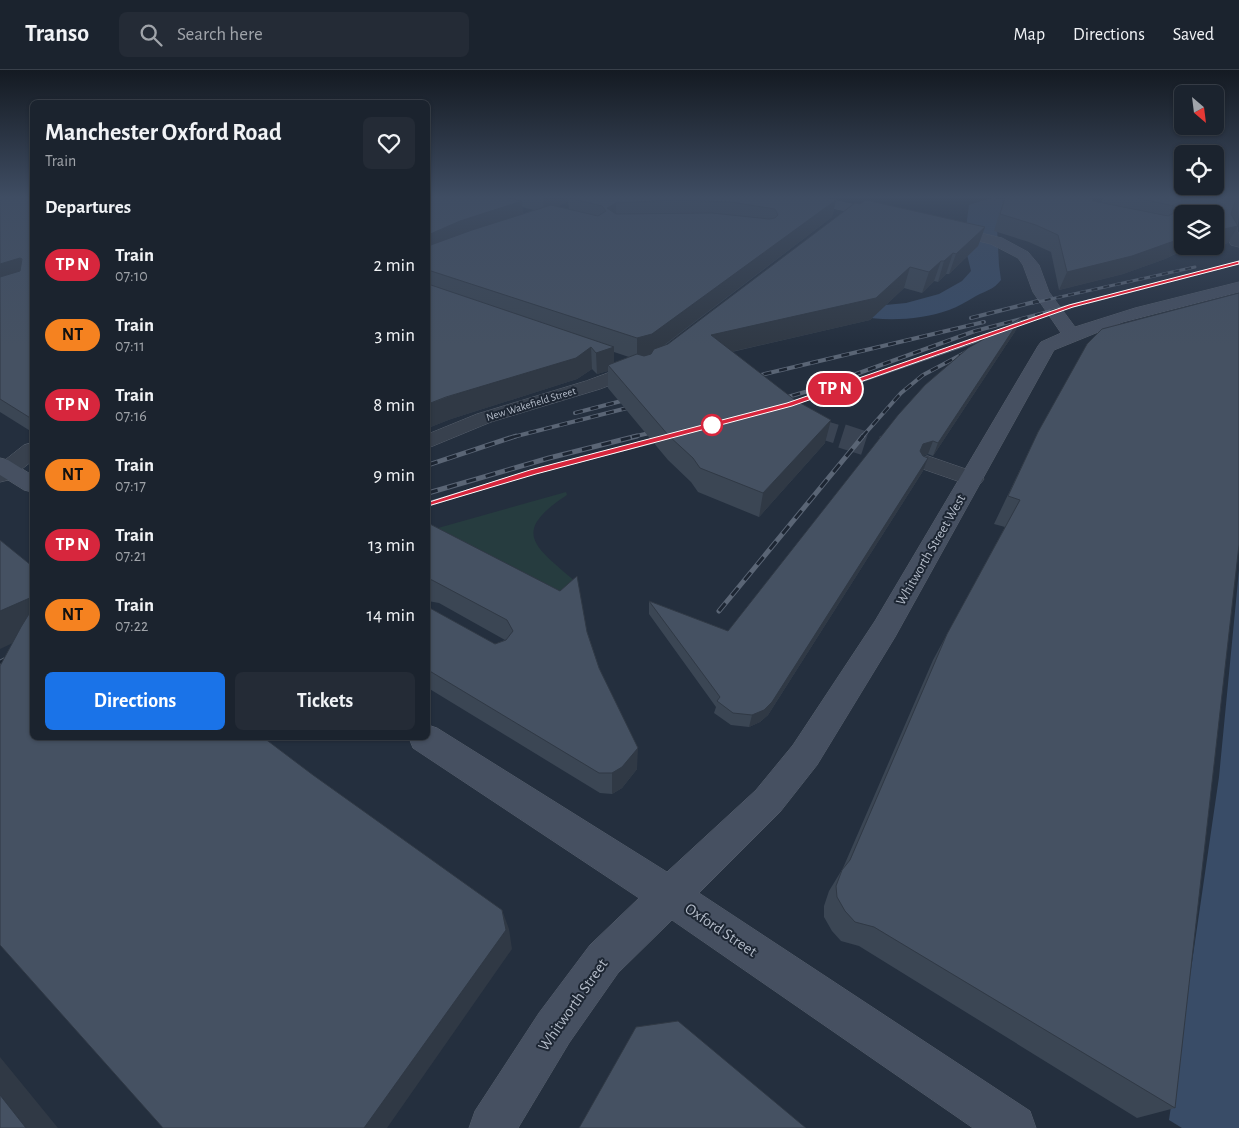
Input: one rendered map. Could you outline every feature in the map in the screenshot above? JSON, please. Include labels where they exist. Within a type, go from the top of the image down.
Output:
[{"type":"main road","points":[[1010,247],[1029,261],[1038,287],[1071,335]]},
{"type":"main road","name":"Whitworth Street West","points":[[671,896],[768,801],[805,755],[885,629],[1048,346],[1071,335],[1120,318],[1239,287]]},
{"type":"main road","points":[[2,470],[30,485]]},
{"type":"main road","name":"Oxford Street","points":[[428,740],[671,896],[1013,1128]]},
{"type":"main road","name":"Whitworth Street","points":[[492,1128],[554,1028],[604,959],[671,896]]},
{"type":"street","points":[[609,359],[635,369]]},
{"type":"street","name":"New Wakefield Street","points":[[430,441],[484,418],[593,385],[635,369],[658,368]]},
{"type":"street","points":[[2,470],[30,451]]},
{"type":"street","points":[[928,464],[972,479]]},
{"type":"green space","points":[[566,492],[567,495],[538,520],[534,531],[535,541],[551,560],[578,584],[542,604],[438,528]]},
{"type":"water","points":[[965,247],[998,247],[1001,280],[990,290],[952,309],[913,318],[878,319],[854,316],[875,306],[906,303],[939,294],[962,281],[971,271]]},
{"type":"water","points":[[1239,570],[1239,1128],[1182,1128],[1169,1120],[1219,777]]},
{"type":"building","points":[[0,247],[30,247],[30,418],[0,399],[0,277],[20,271],[22,259],[0,264]]},
{"type":"building","points":[[430,247],[771,247],[652,334],[637,338],[430,271]]},
{"type":"building","points":[[796,247],[963,247],[956,254],[953,253],[944,261],[941,261],[929,272],[910,267],[876,298],[711,335],[795,400],[831,420],[763,493],[700,468],[693,458],[669,436],[608,365],[637,354],[644,356],[651,354],[654,349],[668,344]]},
{"type":"building","points":[[1061,247],[1156,247],[1132,256],[1067,272]]},
{"type":"building","points":[[430,285],[614,347],[596,353],[591,347],[576,358],[430,403]]},
{"type":"building","points":[[1239,293],[1239,545],[1175,1108],[874,927],[855,922],[845,911],[837,897],[836,886],[842,870],[850,860],[947,634],[1020,500],[1008,496],[1038,432],[1087,344],[1102,329]]},
{"type":"building","points":[[1021,318],[938,443],[933,441],[923,444],[920,451],[923,456],[928,458],[772,702],[764,710],[752,715],[733,713],[717,701],[720,697],[649,601],[728,631],[898,415],[925,385],[968,348]]},
{"type":"building","points":[[430,524],[560,591],[577,576],[587,632],[599,668],[638,748],[622,767],[612,773],[599,773],[430,671],[430,608],[495,644],[506,640],[513,631],[507,620],[430,580]]},
{"type":"building","points":[[0,540],[30,564],[30,598],[0,611]]},
{"type":"building","points":[[30,612],[30,740],[267,740],[502,910],[506,930],[364,1128],[163,1128],[0,945],[0,666]]},
{"type":"building","points":[[678,1021],[806,1128],[579,1128],[636,1027]]},
{"type":"building","points":[[0,1095],[26,1128],[0,1128]]},
{"type":"tunnel","points":[[791,420],[846,437]]},
{"type":"tunnel","points":[[842,436],[910,458]]},
{"type":"railway","points":[[1085,303],[1239,263]]},
{"type":"railway","points":[[1033,303],[1195,267]]},
{"type":"railway","points":[[971,318],[1038,301]]},
{"type":"railway","points":[[777,400],[812,390],[975,331],[1090,301]]},
{"type":"railway","points":[[748,378],[984,322]]},
{"type":"railway","points":[[828,392],[1001,332]]},
{"type":"railway","points":[[862,437],[901,393],[923,375],[972,349]]},
{"type":"railway","points":[[575,413],[633,398]]},
{"type":"railway","points":[[513,437],[639,405]]},
{"type":"railway","points":[[632,437],[658,431]]},
{"type":"railway","points":[[430,464],[516,436]]},
{"type":"railway","points":[[430,492],[549,458],[637,436]]},
{"type":"railway","points":[[719,611],[863,436]]},
{"type":"railway","points":[[430,503],[533,472],[665,438]]},
{"type":"railway","points":[[0,663],[30,647]]},
{"type":"train","points":[[430,503],[533,472],[789,405],[1014,328],[1071,306],[1239,263]]}]
